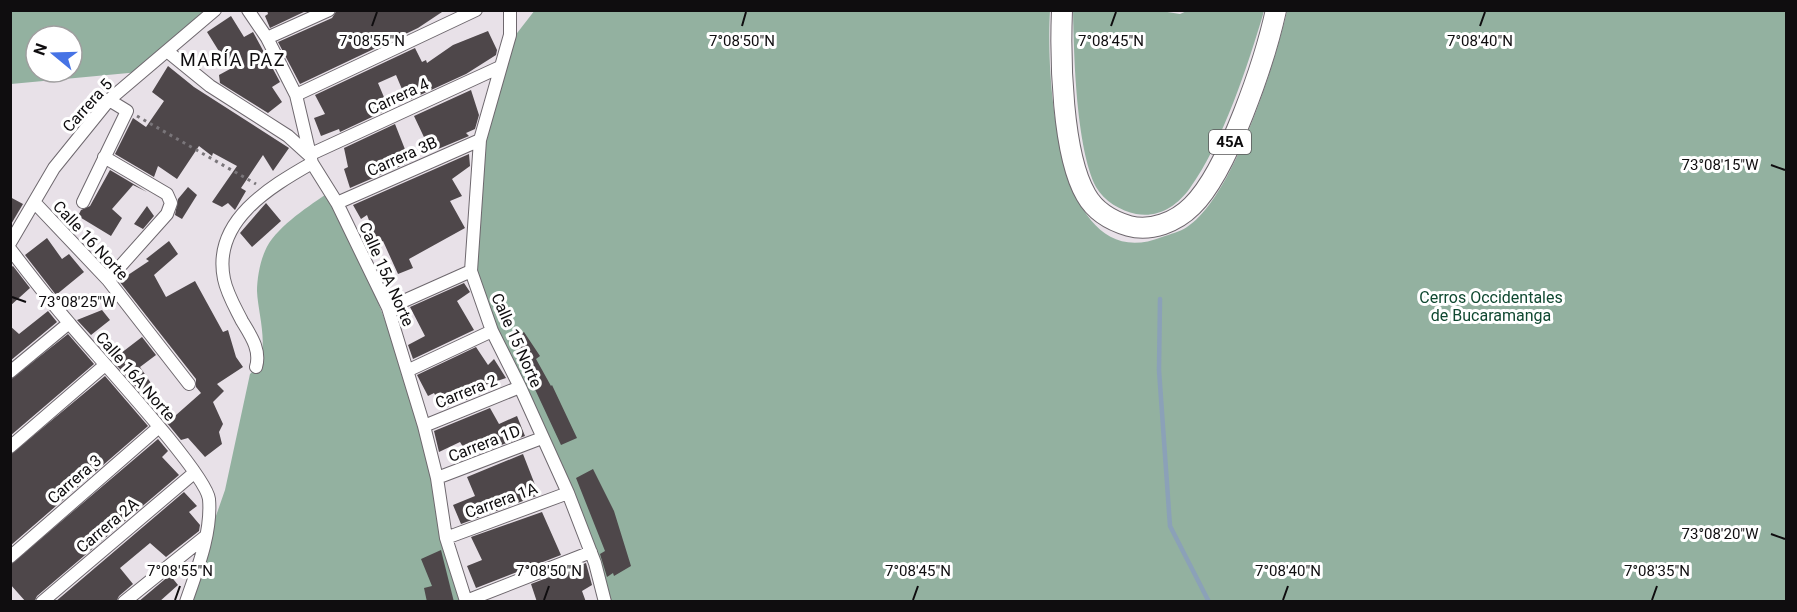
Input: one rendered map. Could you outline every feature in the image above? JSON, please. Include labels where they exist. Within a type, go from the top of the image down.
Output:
[{"type":"main road","name":"45A","points":[[1062,10],[1063,82],[1077,175],[1086,196],[1100,212],[1115,221],[1133,227],[1152,228],[1172,221],[1192,206],[1216,170],[1255,83],[1276,10]]},
{"type":"street","name":"Carrera 5","points":[[10,243],[54,168],[109,100],[215,10]]},
{"type":"street","name":"Calle 15A Norte","points":[[248,10],[267,38],[296,95],[311,159],[337,203],[388,308],[409,370],[437,478],[446,538],[466,602]]},
{"type":"street","points":[[267,38],[329,10]]},
{"type":"street","points":[[296,95],[476,10]]},
{"type":"street","name":"Calle 15 Norte","points":[[510,10],[510,35],[480,140],[471,271],[492,331],[520,387],[591,552],[604,602]]},
{"type":"street","points":[[167,51],[210,86],[288,136],[311,159]]},
{"type":"street","name":"Carrera 4","points":[[256,368],[259,357],[256,346],[228,294],[223,277],[224,248],[238,219],[266,190],[311,159],[500,67]]},
{"type":"street","points":[[83,202],[127,111],[109,100]]},
{"type":"street","name":"Carrera 3B","points":[[337,203],[480,140]]},
{"type":"street","points":[[104,157],[167,194],[171,203],[167,214],[108,280]]},
{"type":"street","name":"Calle 16 Norte","points":[[35,203],[108,280],[189,384]]},
{"type":"street","name":"Calle 16A Norte","points":[[10,249],[69,323],[159,427],[209,497],[206,536],[186,602]]},
{"type":"street","points":[[388,308],[471,271]]},
{"type":"street","points":[[10,372],[69,323]]},
{"type":"street","points":[[409,370],[492,331]]},
{"type":"street","points":[[10,447],[105,365]]},
{"type":"street","name":"Carrera 2","points":[[423,426],[520,387]]},
{"type":"street","name":"Carrera 3","points":[[10,556],[159,427]]},
{"type":"street","name":"Carrera 1D","points":[[437,478],[542,438]]},
{"type":"street","name":"Carrera 2A","points":[[42,602],[194,473]]},
{"type":"street","name":"Carrera 1A","points":[[446,538],[567,493]]},
{"type":"street","points":[[124,602],[206,536]]},
{"type":"street","points":[[466,602],[591,552]]},
{"type":"path","points":[[127,111],[266,190]]},
{"type":"green space","name":"Cerros Occidentales de Bucaramanga","points":[[535,10],[1050,11],[1051,78],[1055,121],[1064,163],[1078,200],[1099,228],[1126,242],[1162,237],[1178,232],[1204,212],[1236,160],[1250,128],[1273,63],[1287,11],[1786,11],[1786,601],[608,601],[474,277],[485,142],[514,37]]},
{"type":"green space","points":[[1189,10],[1264,11],[1224,126],[1202,169],[1190,188],[1173,205],[1160,212],[1144,215],[1119,208],[1108,201],[1096,187],[1089,170],[1077,101],[1073,11],[1161,11],[1180,14]]},
{"type":"green space","points":[[11,11],[216,11],[150,71],[84,77],[84,24],[24,24],[24,83],[11,84]]},
{"type":"green space","points":[[325,195],[334,206],[366,274],[395,350],[427,457],[463,601],[186,602],[225,490],[250,374],[261,357],[263,346],[257,291],[263,255],[269,243],[283,227]]},
{"type":"building","points":[[267,10],[308,10],[270,28],[265,16],[268,14]]},
{"type":"building","points":[[337,10],[445,10],[418,28],[300,84],[278,42],[332,18]]},
{"type":"building","points":[[231,16],[244,37],[253,32],[280,82],[272,87],[282,102],[268,113],[220,83],[219,75],[230,69],[207,32]]},
{"type":"building","points":[[488,31],[497,50],[496,55],[466,74],[407,101],[396,75],[378,83],[389,109],[340,132],[339,129],[321,136],[314,118],[325,114],[315,95],[415,48],[422,62],[426,60],[427,63],[453,45]]},
{"type":"building","points":[[168,66],[194,87],[289,148],[273,171],[263,155],[241,188],[246,191],[235,210],[228,203],[222,207],[212,202],[237,166],[213,153],[212,156],[199,146],[177,179],[158,166],[154,177],[115,154],[133,118],[146,127],[164,101],[152,92]]},
{"type":"building","points":[[471,90],[479,115],[475,129],[466,133],[469,136],[431,152],[414,116]]},
{"type":"building","points":[[395,124],[410,162],[350,188],[344,169],[348,167],[344,148]]},
{"type":"building","points":[[469,154],[470,166],[452,179],[462,196],[450,201],[465,228],[409,259],[413,268],[398,274],[383,241],[378,244],[367,215],[361,219],[353,205]]},
{"type":"building","points":[[110,170],[147,192],[133,185],[112,209],[122,218],[111,236],[78,216],[81,210],[90,206]]},
{"type":"building","points":[[188,187],[197,195],[182,219],[175,215],[178,199]]},
{"type":"building","points":[[10,197],[23,204],[10,226]]},
{"type":"building","points":[[266,203],[281,221],[252,247],[240,233]]},
{"type":"building","points":[[147,206],[154,216],[143,229],[134,224]]},
{"type":"building","points":[[47,238],[62,259],[69,254],[84,272],[56,295],[25,255]]},
{"type":"building","points":[[169,241],[178,254],[154,275],[166,297],[195,281],[223,332],[228,330],[236,357],[243,367],[217,384],[224,391],[213,402],[223,424],[219,432],[222,444],[205,457],[188,438],[181,440],[167,423],[201,393],[196,387],[196,379],[119,281],[149,261],[146,259]]},
{"type":"building","points":[[13,266],[30,288],[10,306],[10,268]]},
{"type":"building","points":[[464,283],[470,292],[457,301],[474,330],[413,359],[408,345],[425,336],[410,307]]},
{"type":"building","points":[[102,310],[110,320],[91,335],[77,320]]},
{"type":"building","points":[[48,311],[57,322],[10,361],[10,326],[19,334]]},
{"type":"building","points":[[524,332],[540,356],[536,359],[552,385],[577,438],[561,445],[512,340]]},
{"type":"building","points":[[68,334],[94,364],[10,436],[10,380]]},
{"type":"building","points":[[142,337],[156,355],[140,367],[157,392],[147,400],[112,360]]},
{"type":"building","points":[[476,347],[488,365],[494,359],[506,378],[479,387],[483,393],[443,409],[434,393],[428,396],[417,375]]},
{"type":"building","points":[[105,376],[148,426],[10,546],[10,455]]},
{"type":"building","points":[[490,408],[499,424],[517,416],[525,436],[469,457],[460,442],[439,452],[434,431]]},
{"type":"building","points":[[158,439],[168,451],[162,457],[179,475],[37,596],[34,602],[26,602],[10,584],[10,565]]},
{"type":"building","points":[[523,454],[539,495],[461,524],[453,505],[475,496],[467,477]]},
{"type":"building","points":[[593,469],[614,511],[631,566],[614,576],[613,573],[607,577],[600,554],[605,551],[576,478]]},
{"type":"building","points":[[184,492],[197,506],[189,512],[200,525],[199,531],[166,557],[150,543],[120,568],[133,584],[119,596],[116,602],[55,602]]},
{"type":"building","points":[[542,512],[561,555],[476,588],[467,566],[482,560],[471,537]]},
{"type":"building","points":[[441,550],[454,602],[427,602],[424,588],[432,586],[421,559]]},
{"type":"building","points":[[586,563],[592,585],[582,591],[586,602],[537,602],[531,584]]},
{"type":"building","points":[[170,575],[178,585],[159,602],[138,602]]},
{"type":"waterway","points":[[1160,299],[1159,370],[1170,526],[1209,602]]},
{"type":"district","name":"MARÍA PAZ","points":[[233,60]]}]
